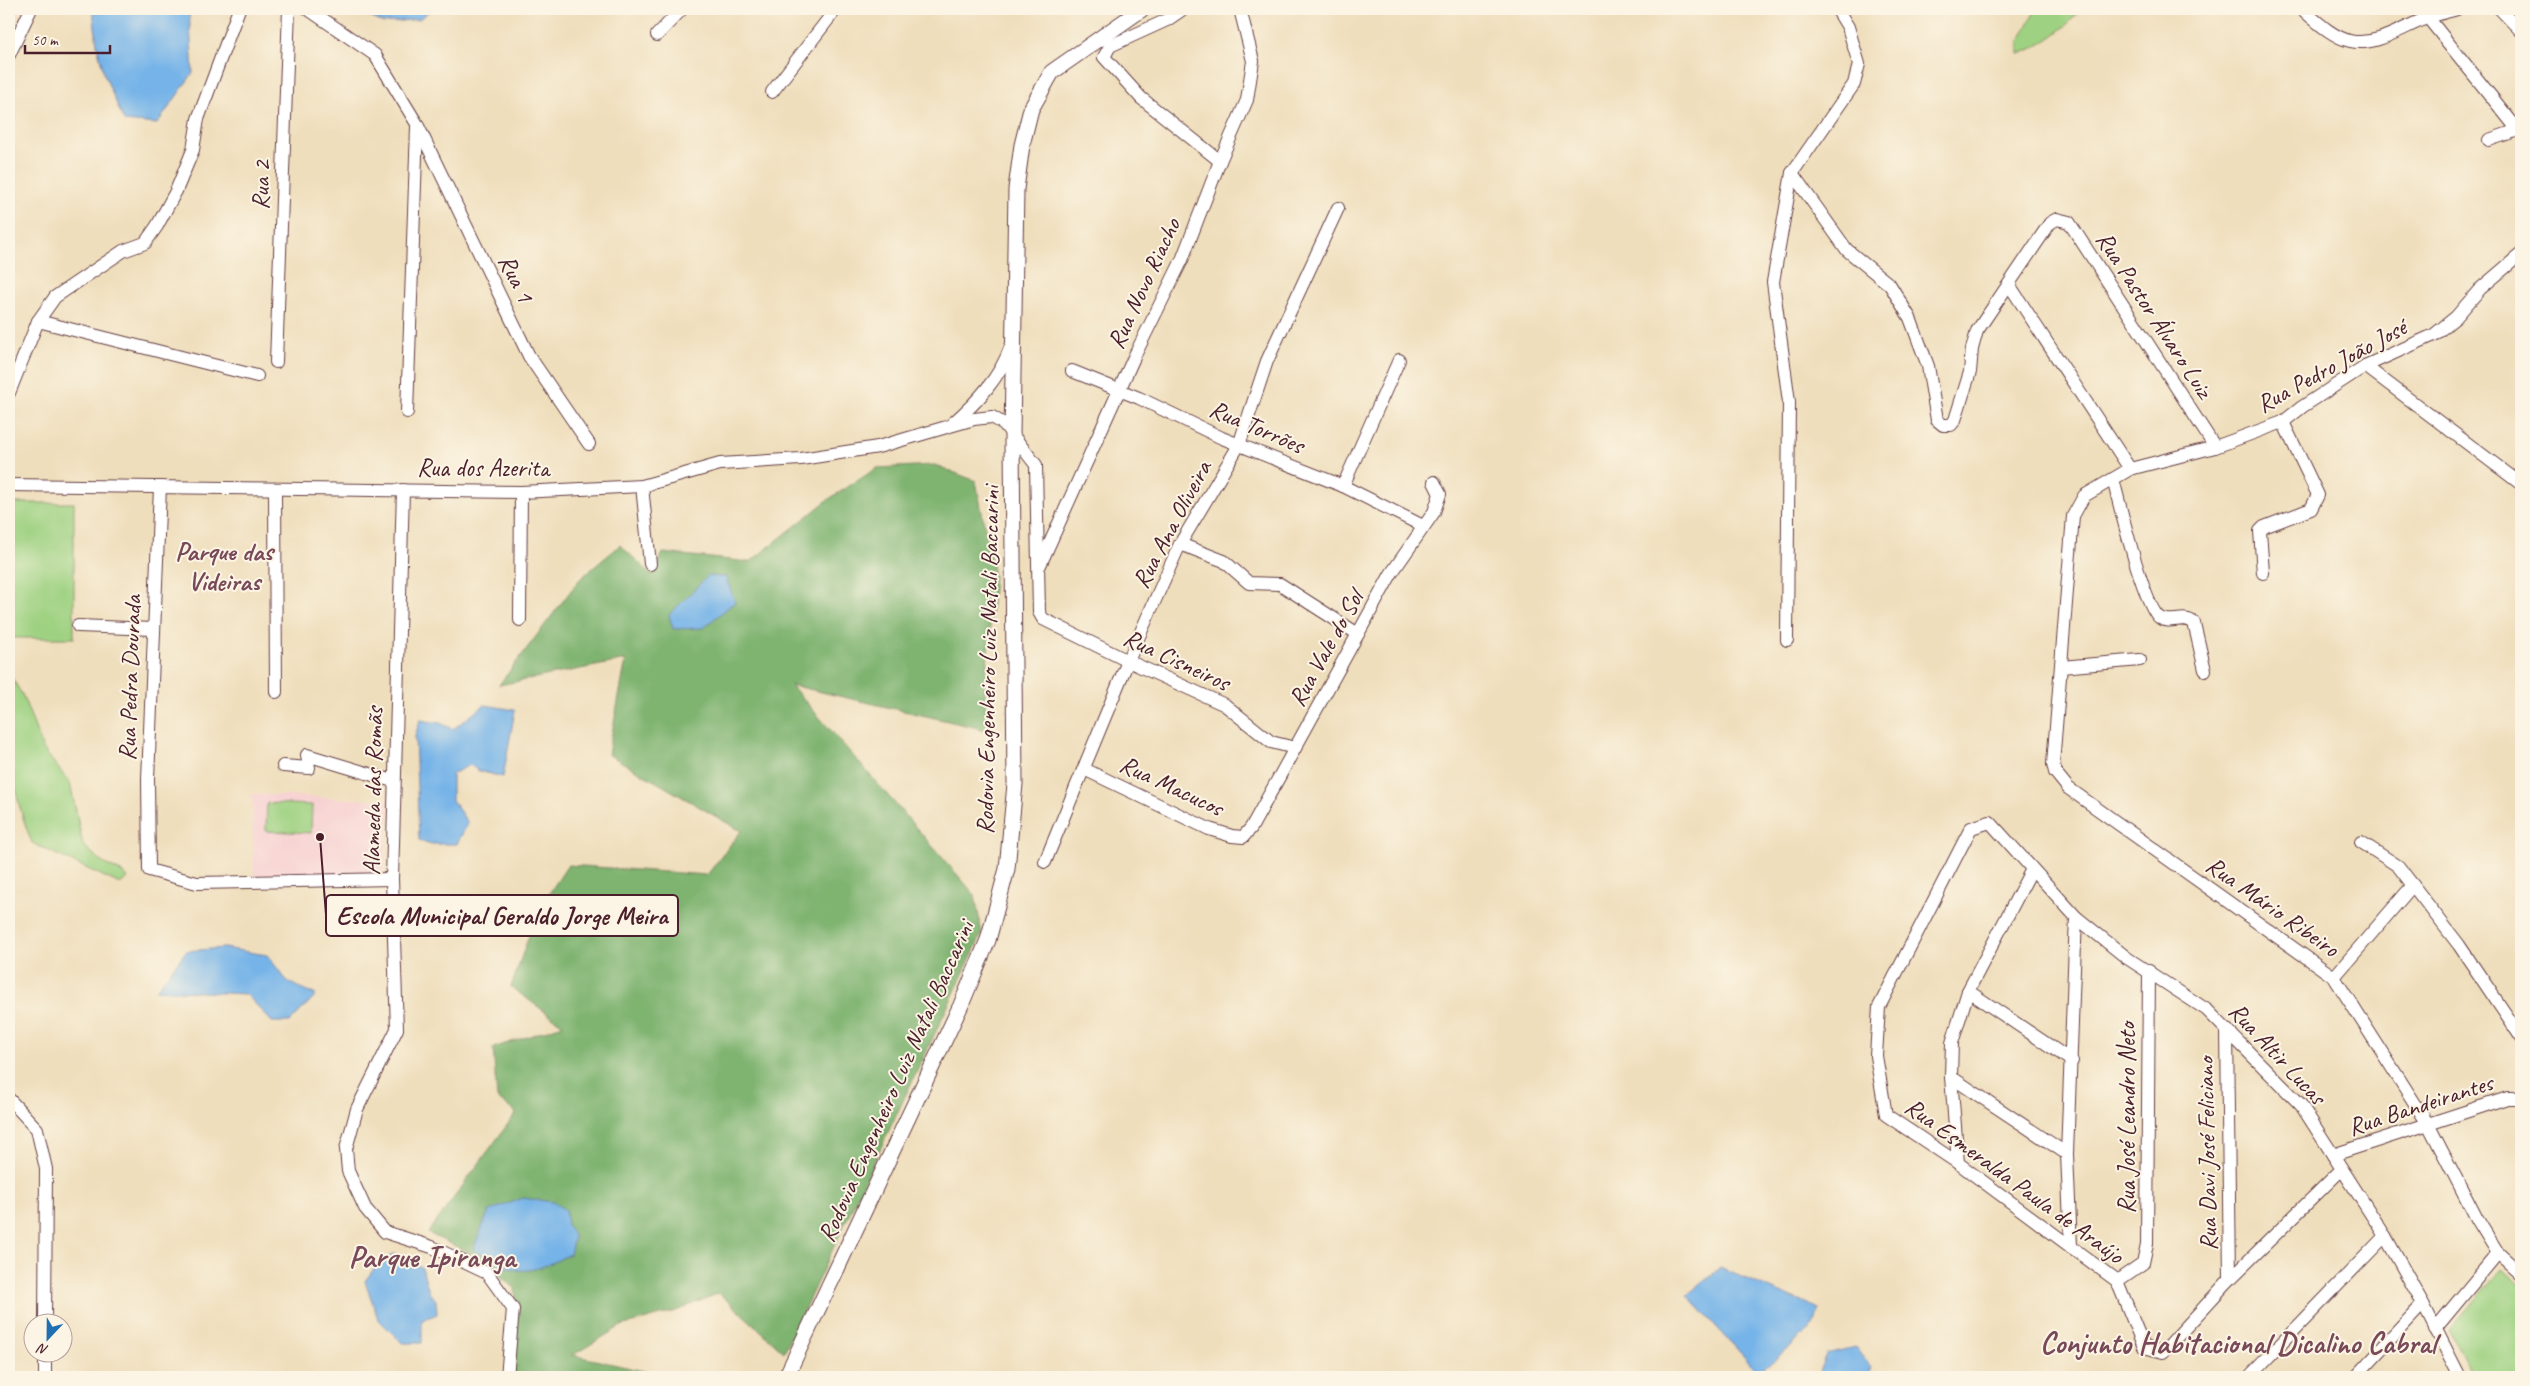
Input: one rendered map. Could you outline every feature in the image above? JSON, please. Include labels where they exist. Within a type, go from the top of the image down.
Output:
[{"type":"main road","name":"Rodovia Engenheiro Luiz Natali Baccarini","points":[[786,1377],[961,1005],[988,940],[1007,869],[1015,784],[1012,437],[1016,189],[1022,145],[1031,109],[1052,72],[1142,9]]},
{"type":"street","points":[[9,54],[31,9]]},
{"type":"street","points":[[9,393],[38,321],[55,297],[123,251],[145,243],[157,226],[176,191],[193,150],[198,119],[239,9]]},
{"type":"street","name":"Rua 2","points":[[276,362],[290,9]]},
{"type":"street","name":"Rua 1","points":[[308,9],[375,55],[418,124],[529,356],[589,444]]},
{"type":"street","points":[[657,36],[682,9]]},
{"type":"street","points":[[772,92],[836,9]]},
{"type":"street","points":[[1183,9],[1167,20],[1110,46],[1104,57],[1141,98],[1220,162]]},
{"type":"street","name":"Rua Novo Riacho","points":[[1038,568],[1119,390],[1182,260],[1220,162],[1247,100],[1253,61],[1240,9]]},
{"type":"street","points":[[1787,640],[1789,402],[1773,282],[1792,173],[1854,84],[1859,64],[1848,27],[1837,9]]},
{"type":"street","points":[[2302,9],[2325,28],[2349,41],[2364,42],[2383,37],[2424,13],[2457,9]]},
{"type":"street","points":[[2500,9],[2521,31]]},
{"type":"street","points":[[2424,13],[2520,129],[2489,140]]},
{"type":"street","points":[[407,412],[418,124]]},
{"type":"street","points":[[1792,173],[1847,250],[1890,285],[1910,318],[1928,366],[1937,420],[1943,425],[1951,425],[1955,420],[1970,372],[1972,349],[1977,331],[2010,286],[2130,469]]},
{"type":"street","name":"Rua Ana Oliveira","points":[[1045,862],[1128,661],[1180,544],[1239,445],[1266,361],[1338,208]]},
{"type":"street","name":"Rua Pastor Álvaro Luiz","points":[[2010,286],[2050,223],[2057,219],[2069,222],[2215,447]]},
{"type":"street","name":"Rua Pedro João José","points":[[2053,764],[2072,516],[2084,496],[2130,469],[2215,447],[2283,422],[2302,406],[2365,366],[2434,335],[2456,317],[2480,289],[2521,254]]},
{"type":"street","points":[[38,321],[257,376]]},
{"type":"street","points":[[950,426],[980,400],[1006,360],[1014,338]]},
{"type":"street","points":[[1343,486],[1399,360]]},
{"type":"street","points":[[2365,366],[2521,484]]},
{"type":"street","name":"Rua Torrões","points":[[1072,371],[1119,390],[1239,445],[1343,486],[1423,526]]},
{"type":"street","name":"Rua dos Azerita","points":[[9,485],[521,492],[642,486],[720,464],[801,459],[878,447],[950,426],[992,417],[1004,424],[1012,437]]},
{"type":"street","points":[[2263,574],[2260,531],[2264,527],[2311,509],[2318,495],[2283,422]]},
{"type":"street","points":[[1012,437],[1036,465],[1038,568]]},
{"type":"street","points":[[2113,479],[2138,572],[2157,615],[2165,620],[2185,618],[2194,622],[2205,670]]},
{"type":"street","name":"Rua Vale do Sol","points":[[1243,837],[1252,828],[1391,574],[1434,512],[1440,494],[1434,482]]},
{"type":"street","points":[[642,486],[650,564]]},
{"type":"street","name":"Rua Pedra Dourada","points":[[160,487],[148,779],[149,870],[197,883],[392,878]]},
{"type":"street","points":[[275,489],[276,692]]},
{"type":"street","name":"Alameda das Romãs","points":[[403,490],[393,781],[392,878],[396,1029],[357,1108],[346,1149],[347,1164],[364,1208],[385,1232],[432,1247],[487,1274],[512,1309],[507,1377]]},
{"type":"street","points":[[520,620],[521,492]]},
{"type":"street","points":[[1180,544],[1224,561],[1249,583],[1280,584],[1358,634]]},
{"type":"street","name":"Rua Cisneiros","points":[[1038,568],[1039,612],[1043,619],[1128,661],[1225,705],[1271,742],[1295,748]]},
{"type":"street","points":[[78,626],[153,629]]},
{"type":"street","points":[[2061,667],[2140,660]]},
{"type":"street","points":[[283,766],[309,768],[307,755],[393,781]]},
{"type":"street","name":"Rua Mário Ribeiro","points":[[2053,764],[2055,772],[2068,788],[2334,977],[2428,1124],[2477,1219],[2498,1253],[2521,1274]]},
{"type":"street","name":"Rua Macucos","points":[[1084,769],[1209,829],[1232,836],[1243,837]]},
{"type":"street","name":"Rua Altir Lucas","points":[[1990,822],[2076,917],[2127,958],[2207,1010],[2302,1105],[2385,1236],[2423,1304],[2459,1377]]},
{"type":"street","name":"Rua Esmeralda Paula de Araújo","points":[[1990,822],[1971,828],[1880,1007],[1876,1056],[1886,1115],[1958,1163],[2117,1281],[2144,1347],[2163,1352],[2230,1279]]},
{"type":"street","points":[[2362,842],[2398,866],[2460,945],[2521,1037]]},
{"type":"street","points":[[1958,1163],[1951,1077],[1952,1043],[1968,991],[2032,868]]},
{"type":"street","points":[[2334,977],[2413,885]]},
{"type":"street","points":[[2071,1247],[2067,1154],[2076,917]]},
{"type":"street","name":"Rua José Leandro Neto","points":[[2117,1281],[2143,1263],[2147,1244],[2149,971]]},
{"type":"street","points":[[1968,991],[2072,1061]]},
{"type":"street","name":"Rua Davi José Feliciano","points":[[2227,1030],[2230,1279]]},
{"type":"street","points":[[1951,1077],[2067,1154]]},
{"type":"street","name":"Rua Bandeirantes","points":[[2334,1155],[2508,1098],[2521,1098]]},
{"type":"street","points":[[9,1100],[37,1129],[46,1169],[46,1314]]},
{"type":"street","points":[[2230,1279],[2342,1169]]},
{"type":"street","points":[[2249,1377],[2385,1236]]},
{"type":"street","points":[[2435,1329],[2498,1253]]},
{"type":"street","points":[[2355,1377],[2423,1304]]},
{"type":"street","points":[[46,1364],[46,1377]]},
{"type":"shaded area","points":[[252,794],[390,801],[383,874],[254,876]]},
{"type":"green space","points":[[2036,9],[2080,9],[2053,36],[2036,47],[2019,54],[2019,42]]},
{"type":"green space","points":[[935,465],[976,481],[994,576],[985,691],[987,730],[791,685],[975,895],[982,934],[784,1352],[719,1293],[676,1311],[621,1326],[573,1355],[670,1377],[513,1377],[518,1327],[515,1288],[474,1255],[428,1233],[516,1113],[497,1098],[493,1048],[563,1025],[511,987],[538,910],[568,865],[707,875],[741,831],[608,754],[626,660],[499,685],[579,580],[620,545],[652,575],[663,553],[750,562],[829,499],[877,468]]},
{"type":"green space","points":[[9,503],[74,503],[74,638],[9,638]]},
{"type":"green space","points":[[9,673],[23,696],[43,749],[70,783],[83,845],[103,863],[123,873],[128,878],[120,884],[32,843],[18,799],[11,759]]},
{"type":"green space","points":[[267,803],[312,805],[311,833],[266,831]]},
{"type":"green space","points":[[2502,1269],[2521,1286],[2521,1377],[2473,1377],[2450,1330]]},
{"type":"water","points":[[93,9],[189,9],[193,73],[157,124],[124,121],[104,74],[97,45]]},
{"type":"water","points":[[353,9],[432,9],[419,19],[383,23]]},
{"type":"water","points":[[708,576],[726,577],[735,602],[703,628],[673,629],[669,615]]},
{"type":"water","points":[[485,705],[515,710],[503,777],[479,771],[470,765],[452,774],[452,800],[468,823],[457,844],[431,844],[419,840],[415,736],[420,720],[440,723],[453,729]]},
{"type":"water","points":[[224,948],[267,955],[288,982],[316,995],[290,1022],[272,1022],[246,994],[156,990],[186,951]]},
{"type":"water","points":[[523,1198],[553,1202],[565,1210],[567,1225],[574,1237],[570,1254],[541,1267],[520,1270],[500,1264],[473,1249],[489,1211]]},
{"type":"water","points":[[394,1254],[409,1259],[422,1268],[429,1292],[436,1300],[437,1314],[422,1320],[422,1343],[402,1343],[378,1319],[365,1281],[379,1262]]},
{"type":"water","points":[[1720,1268],[1819,1309],[1814,1326],[1759,1373],[1687,1295]]},
{"type":"water","points":[[1855,1347],[1871,1368],[1865,1377],[1817,1377],[1826,1354]]},
{"type":"place","name":"Escola Municipal Geraldo Jorge Meira","points":[[320,837]]},
{"type":"district","name":"Parque das Videiras","points":[[224,566]]},
{"type":"district","name":"Parque Ipiranga","points":[[432,1257]]},
{"type":"district","name":"Conjunto Habitacional Dicalino Cabral","points":[[2238,1343]]}]
